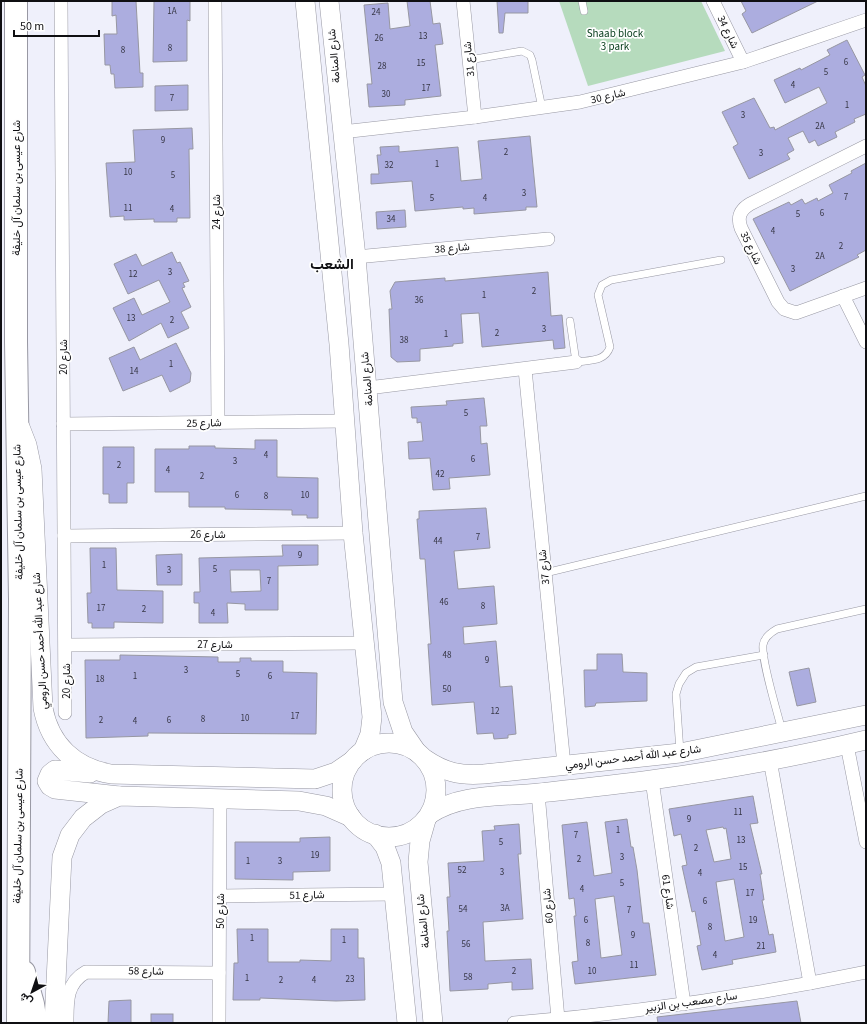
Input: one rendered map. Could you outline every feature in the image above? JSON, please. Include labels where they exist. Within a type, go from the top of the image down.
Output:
[{"type":"highway","name":"شارع عيسى بن سلمان آل خليفة","points":[[16,1],[17,422],[20,599],[17,954],[18,1023]]},
{"type":"highway","points":[[17,954],[30,987],[36,1023]]},
{"type":"street","name":"شارع 20","points":[[61,1],[63,424],[66,645],[65,714]]},
{"type":"street","name":"شارع 24","points":[[215,1],[218,423]]},
{"type":"street","points":[[305,1],[339,344],[346,421],[353,533],[370,701],[371,728],[357,756],[345,775],[342,789],[346,809],[351,817],[366,830],[375,834],[384,836],[403,835],[416,828],[428,817],[436,795],[436,786],[434,776],[421,755],[404,745],[390,743],[380,744],[357,756]]},
{"type":"street","name":"شارع المنامة","points":[[329,1],[356,256],[393,702],[403,732],[421,755]]},
{"type":"street","name":"شارع 31","points":[[463,1],[476,117]]},
{"type":"street","name":"شارع 34","points":[[713,1],[743,62]]},
{"type":"street","name":"شارع 30","points":[[342,132],[476,117],[542,108],[610,96],[743,62],[866,20]]},
{"type":"street","points":[[308,26],[310,32],[320,37],[329,32],[332,26]]},
{"type":"street","points":[[311,64],[313,60],[321,55],[329,56],[335,60]]},
{"type":"street","name":"شارع 35","points":[[843,296],[796,313],[782,308],[741,228],[739,217],[742,210],[750,204],[866,146]]},
{"type":"street","name":"شارع 38","points":[[356,256],[548,239]]},
{"type":"street","points":[[866,288],[843,296],[866,342]]},
{"type":"street","points":[[335,304],[342,311],[353,310],[359,302]]},
{"type":"street","points":[[339,344],[346,337],[357,338],[364,345]]},
{"type":"street","points":[[368,388],[576,362]]},
{"type":"street","name":"شارع 37","points":[[525,369],[564,765]]},
{"type":"street","name":"شارع 25","points":[[63,424],[346,421]]},
{"type":"street","name":"شارع عبد الله أحمد حسن الرومي","points":[[17,422],[27,445],[32,469],[45,718],[52,735],[63,751],[78,763],[99,772],[111,774],[303,779],[321,777],[336,772],[357,756]]},
{"type":"street","name":"شارع 26","points":[[64,536],[353,533]]},
{"type":"street","name":"شارع 27","points":[[66,645],[365,643]]},
{"type":"street","points":[[370,701],[381,707],[390,705],[393,702]]},
{"type":"street","name":"شارع عبد الله أحمد حسن الرومي","points":[[421,755],[437,767],[465,776],[680,753],[866,715]]},
{"type":"street","name":"شارع عبد الله أحمد حسن الرومي","points":[[428,817],[455,802],[652,780],[770,760],[866,740]]},
{"type":"street","points":[[847,745],[866,842]]},
{"type":"street","points":[[770,760],[810,983]]},
{"type":"street","points":[[99,772],[55,770],[50,774],[47,781],[50,786],[55,789],[119,796],[299,801],[326,806],[351,817]]},
{"type":"street","points":[[484,774],[479,779],[477,786],[480,793],[486,798]]},
{"type":"street","points":[[299,801],[306,799],[310,792],[309,784],[303,779]]},
{"type":"street","name":"شارع 61","points":[[652,780],[684,1004]]},
{"type":"street","name":"شارع 60","points":[[538,793],[558,1019]]},
{"type":"street","points":[[54,1023],[61,871],[64,847],[70,835],[83,818],[101,804],[119,796]]},
{"type":"street","name":"شارع 50","points":[[219,1023],[220,799]]},
{"type":"street","name":"شارع المنامة","points":[[428,817],[420,841],[418,862],[433,1023]]},
{"type":"street","points":[[375,834],[388,855],[395,894],[407,1023]]},
{"type":"street","name":"شارع 51","points":[[220,896],[395,894]]},
{"type":"street","name":"شارع 58","points":[[67,1023],[68,993],[76,979],[82,974],[92,970],[219,973]]},
{"type":"street","name":"سارع مصعب بن الزبير","points":[[514,1023],[684,1004],[866,972]]},
{"type":"lane","points":[[582,1],[584,11]]},
{"type":"lane","points":[[469,60],[522,51],[527,52],[532,60],[542,108]]},
{"type":"lane","points":[[570,321],[576,362],[600,359],[608,351],[610,344],[598,295],[600,288],[606,282],[721,260]]},
{"type":"lane","points":[[545,573],[866,496]]},
{"type":"lane","points":[[782,733],[764,655],[765,640],[771,632],[777,629],[866,609]]},
{"type":"lane","points":[[680,753],[676,694],[679,684],[686,673],[696,667],[764,655]]},
{"type":"green space","name":"Shaab block 3 park","points":[[559,1],[701,1],[725,51],[588,86]]},
{"type":"building","points":[[112,1],[136,1],[140,73],[143,73],[143,87],[115,88],[114,74],[111,74],[110,65],[105,65],[104,34],[117,34],[116,15],[112,16]]},
{"type":"building","points":[[154,1],[190,1],[190,21],[187,20],[187,61],[153,62]]},
{"type":"building","points":[[407,1],[430,1],[433,24],[440,23],[443,44],[435,45],[441,96],[405,100],[405,105],[369,107],[367,84],[372,84],[364,5],[388,3],[390,29],[410,26]]},
{"type":"building","points":[[497,1],[528,1],[528,13],[505,13],[503,33],[499,33]]},
{"type":"building","points":[[741,1],[818,1],[752,33],[742,14],[746,11]]},
{"type":"building","points":[[847,40],[865,75],[862,77],[866,86],[866,114],[854,119],[855,122],[835,132],[837,137],[818,146],[815,140],[809,143],[803,131],[788,138],[794,150],[787,154],[790,159],[749,179],[733,147],[738,144],[722,112],[754,98],[770,128],[774,127],[775,130],[827,103],[819,87],[785,103],[774,80],[800,68],[801,70],[830,55],[827,50]]},
{"type":"building","points":[[188,85],[188,110],[155,111],[155,86]]},
{"type":"building","points":[[192,128],[193,149],[189,149],[190,218],[177,218],[177,222],[154,222],[154,219],[124,220],[124,216],[110,217],[106,163],[135,162],[133,130]]},
{"type":"building","points":[[530,136],[537,207],[526,207],[526,210],[474,214],[474,208],[463,209],[463,207],[415,211],[412,181],[371,184],[371,174],[379,174],[377,155],[381,155],[380,147],[399,146],[399,152],[458,147],[461,181],[482,179],[478,141]]},
{"type":"building","points":[[866,163],[866,250],[857,255],[859,257],[790,291],[753,219],[789,202],[791,205],[802,199],[805,204],[817,198],[818,201],[833,193],[829,185],[852,173],[851,171]]},
{"type":"building","points":[[405,210],[406,227],[377,229],[376,212]]},
{"type":"building","points":[[172,252],[177,263],[180,262],[189,281],[183,283],[185,287],[182,288],[191,307],[181,312],[189,328],[168,338],[161,323],[129,341],[113,308],[134,298],[142,315],[170,302],[159,280],[128,294],[114,264],[136,254],[142,266]]},
{"type":"building","points":[[548,272],[551,316],[562,315],[565,348],[554,349],[553,340],[482,347],[479,313],[461,314],[463,343],[453,344],[453,346],[420,349],[420,361],[397,362],[391,357],[389,309],[392,309],[390,291],[395,282],[445,278],[445,281]]},
{"type":"building","points":[[176,343],[191,373],[190,382],[170,392],[162,375],[123,391],[109,358],[134,347],[140,360]]},
{"type":"building","points":[[484,398],[487,426],[480,426],[481,444],[487,443],[490,475],[449,478],[450,489],[433,490],[430,458],[409,459],[408,442],[423,441],[421,422],[417,423],[417,418],[412,418],[411,407],[447,405],[446,401]]},
{"type":"building","points":[[255,440],[277,440],[277,477],[318,478],[318,518],[307,518],[307,515],[292,515],[292,510],[189,507],[189,492],[155,492],[155,449],[189,449],[189,446],[215,446],[215,448],[255,449]]},
{"type":"building","points":[[103,447],[134,447],[134,483],[127,483],[127,503],[109,503],[109,494],[103,494]]},
{"type":"building","points":[[486,508],[490,548],[454,551],[458,589],[494,586],[497,624],[463,627],[464,644],[496,641],[500,687],[512,686],[516,734],[508,735],[508,738],[494,739],[493,733],[477,734],[474,702],[432,705],[428,644],[431,644],[425,559],[420,559],[417,519],[419,519],[419,511]]},
{"type":"building","points":[[282,545],[318,545],[318,565],[278,566],[278,610],[245,610],[245,604],[227,603],[228,623],[199,623],[199,603],[194,603],[194,592],[200,592],[199,558],[283,556]],"holes":[[[230,570],[260,570],[261,591],[231,592]]]},
{"type":"building","points":[[90,548],[116,548],[117,590],[163,591],[163,623],[114,622],[114,628],[92,628],[92,623],[88,623],[87,593],[91,593]]},
{"type":"building","points":[[182,554],[182,585],[157,585],[156,555]]},
{"type":"building","points":[[597,654],[622,654],[623,672],[647,673],[647,701],[596,703],[595,706],[585,707],[584,670],[597,670]]},
{"type":"building","points":[[120,655],[218,657],[218,662],[240,662],[240,658],[251,658],[251,661],[283,661],[283,672],[317,673],[316,734],[148,733],[148,736],[86,738],[85,660],[120,660]]},
{"type":"building","points":[[809,668],[816,702],[797,706],[789,672]]},
{"type":"building","points":[[753,796],[758,823],[750,824],[762,874],[760,874],[764,900],[762,900],[769,935],[773,934],[776,952],[732,960],[733,964],[702,970],[697,946],[701,945],[695,911],[692,912],[682,866],[687,865],[681,834],[674,836],[669,809]],"holes":[[[723,827],[724,829],[726,828],[731,859],[714,862],[706,830]],[[734,879],[744,937],[725,941],[716,882]]]},
{"type":"building","points":[[627,819],[631,847],[633,847],[637,870],[643,923],[649,923],[656,975],[575,984],[572,962],[578,961],[574,916],[576,916],[574,898],[569,899],[562,825],[587,822],[594,876],[612,873],[605,822]],"holes":[[[614,896],[622,955],[601,958],[595,899]]]},
{"type":"building","points":[[519,824],[521,854],[518,854],[523,919],[483,922],[485,961],[531,959],[533,989],[512,990],[512,982],[488,984],[488,989],[450,991],[447,931],[449,931],[447,897],[450,897],[448,863],[484,861],[482,831],[495,830],[494,826]]},
{"type":"building","points":[[330,837],[330,871],[293,872],[293,880],[235,879],[235,842],[300,842],[300,838]]},
{"type":"building","points":[[237,929],[268,929],[268,962],[300,962],[300,960],[331,961],[331,929],[358,929],[358,958],[364,958],[365,1000],[336,1001],[260,998],[260,1000],[233,1000],[234,963],[238,963]]},
{"type":"building","points":[[131,1000],[131,1023],[108,1023],[109,1001]]},
{"type":"building","points":[[797,1001],[801,1023],[658,1023],[657,1017]]},
{"type":"building","points":[[151,1014],[173,1014],[173,1023],[151,1023]]},
{"type":"district","name":"الشعب","points":[[332,264]]}]
